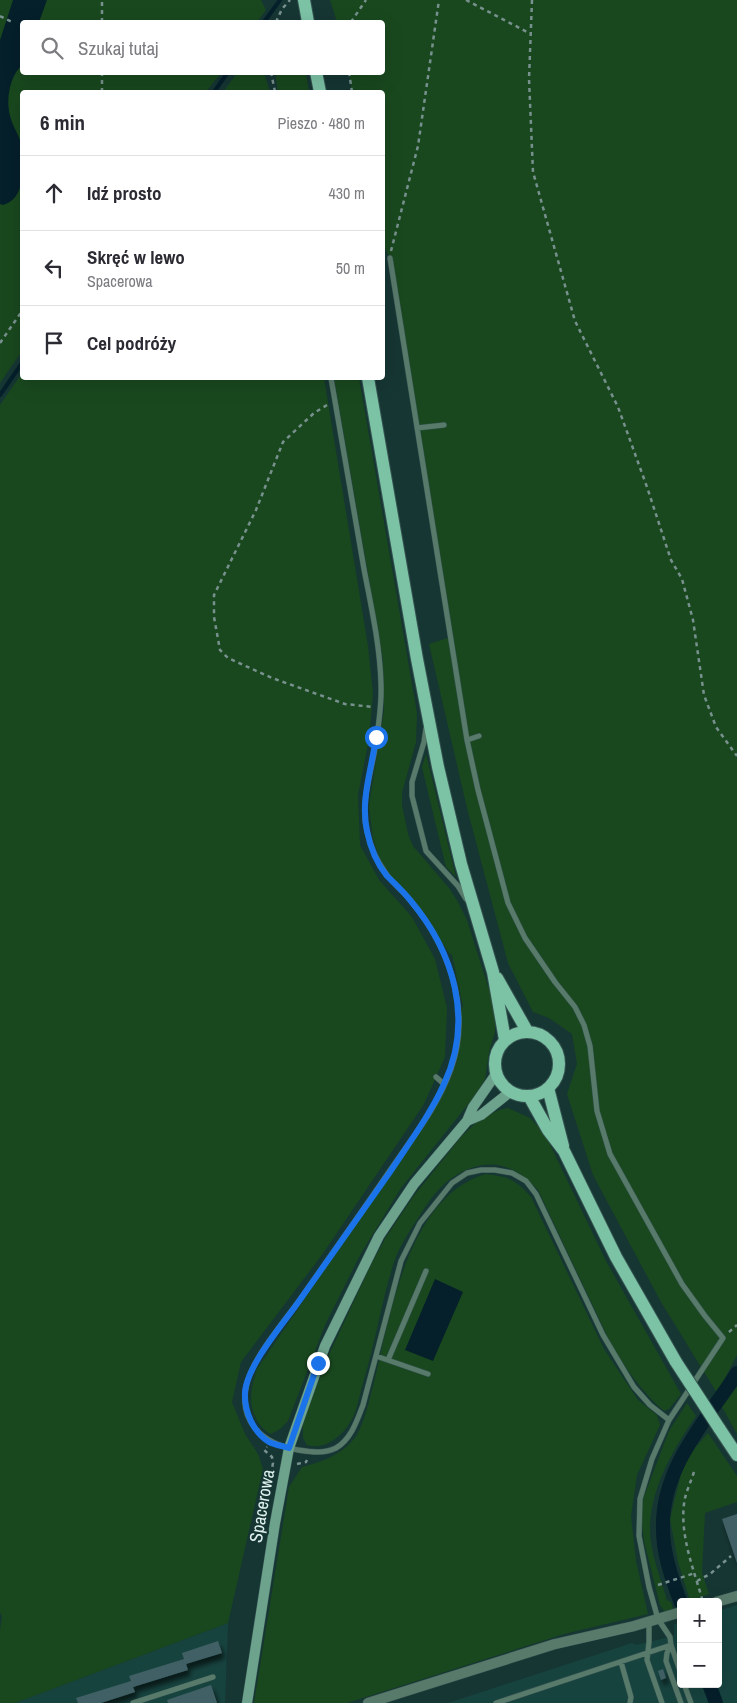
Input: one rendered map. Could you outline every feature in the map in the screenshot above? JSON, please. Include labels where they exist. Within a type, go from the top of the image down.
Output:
[{"type":"main road","points":[[304,5],[308,20]]},
{"type":"main road","points":[[317,75],[320,90]]},
{"type":"main road","points":[[368,380],[425,703],[449,818],[493,972],[505,1040]]},
{"type":"main road","points":[[493,972],[527,1031]]},
{"type":"main road","points":[[527,1031],[545,1037],[557,1052],[559,1062],[558,1072],[548,1088],[529,1096],[510,1092],[500,1082],[494,1065],[495,1056],[505,1040],[513,1034],[527,1031]]},
{"type":"main road","points":[[548,1088],[564,1151]]},
{"type":"main road","points":[[529,1096],[548,1130],[564,1151],[616,1257],[676,1362],[737,1455]]},
{"type":"street","name":"Spacerowa","points":[[247,1703],[274,1523],[289,1448],[325,1346],[379,1236],[414,1184],[467,1121],[473,1106],[496,1074]]},
{"type":"street","name":"Spacerowa","points":[[467,1121],[481,1115],[510,1092]]},
{"type":"street","points":[[722,1600],[737,1596]]},
{"type":"street","points":[[368,1703],[555,1644],[677,1613]]},
{"type":"lane","points":[[390,258],[467,740],[478,790],[508,903],[525,938],[575,1007],[584,1024],[590,1046],[597,1110],[610,1154],[682,1284],[723,1338],[669,1420],[652,1459],[640,1499],[639,1536],[653,1620],[646,1660],[662,1703]]},
{"type":"lane","points":[[331,380],[374,628],[381,683],[381,708],[366,791],[367,832],[375,855],[386,874],[409,898],[428,922],[449,963],[456,994],[458,1018],[456,1045],[451,1067],[430,1113],[277,1332],[250,1374],[245,1392],[251,1422],[260,1434],[270,1442],[310,1452],[326,1452],[338,1446],[350,1435],[363,1405],[401,1261],[420,1223],[452,1183],[467,1173],[480,1170],[512,1173],[526,1181],[536,1194],[603,1335],[634,1387],[650,1405],[669,1420]]},
{"type":"lane","points":[[417,428],[444,425]]},
{"type":"lane","points":[[425,703],[426,730],[412,790],[424,847],[431,858],[466,898],[478,924]]},
{"type":"lane","points":[[467,740],[479,736]]},
{"type":"lane","points":[[436,1077],[444,1084]]},
{"type":"lane","points":[[388,1360],[426,1271]]},
{"type":"lane","points":[[376,1356],[428,1374]]},
{"type":"lane","points":[[653,1620],[670,1637],[677,1662]]},
{"type":"lane","points":[[496,1703],[671,1645]]},
{"type":"lane","points":[[671,1645],[666,1661],[681,1703]]},
{"type":"lane","points":[[621,1662],[631,1697],[630,1703]]},
{"type":"lane","points":[[133,1703],[213,1677]]},
{"type":"lane","points":[[685,1688],[691,1703]]},
{"type":"path","points":[[102,0],[102,20]]},
{"type":"path","points":[[277,20],[282,9],[290,0]]},
{"type":"path","points":[[352,20],[366,0]]},
{"type":"path","points":[[390,258],[418,146],[439,0]]},
{"type":"path","points":[[466,0],[531,34]]},
{"type":"path","points":[[532,0],[529,79],[533,172],[575,321],[621,416],[671,560],[682,579],[693,620],[704,695],[716,727],[737,756]]},
{"type":"path","points":[[0,16],[12,22]]},
{"type":"path","points":[[102,75],[102,90]]},
{"type":"path","points":[[272,75],[275,90]]},
{"type":"path","points":[[349,75],[352,90]]},
{"type":"path","points":[[0,343],[20,314]]},
{"type":"path","points":[[335,404],[325,406],[314,413],[283,442],[256,510],[214,595],[214,616],[220,650],[228,658],[272,678],[345,704],[381,708]]},
{"type":"path","points":[[694,1472],[685,1499],[684,1524],[686,1544],[702,1598]]},
{"type":"path","points":[[697,1582],[710,1574],[730,1556]]},
{"type":"path","points":[[656,1585],[695,1573]]},
{"type":"shaded area","points":[[13,0],[47,0],[40,20],[20,20],[20,68],[11,83],[8,105],[11,119],[20,140],[20,189],[14,198],[3,205],[0,204],[0,40]]},
{"type":"shaded area","points":[[435,1279],[463,1292],[433,1361],[405,1350]]},
{"type":"shaded area","points":[[737,1605],[737,1703],[448,1703],[632,1643],[636,1645],[674,1636],[674,1624],[677,1623],[677,1688],[722,1688],[722,1610]]},
{"type":"shaded area","points":[[228,1623],[225,1703],[15,1703]]},
{"type":"green space","points":[[0,0],[261,0],[266,10],[258,20],[20,20],[20,75],[219,75],[208,90],[20,90],[20,354],[0,383]]},
{"type":"green space","points":[[330,0],[737,0],[737,1355],[717,1393],[661,1302],[593,1175],[567,1094],[577,1064],[572,1034],[549,1018],[533,1012],[508,963],[467,808],[429,644],[451,637],[390,258],[385,248],[385,90],[352,90],[349,75],[385,75],[385,20],[336,20]]},
{"type":"green space","points":[[236,75],[265,75],[269,90],[258,89],[224,90]]},
{"type":"green space","points":[[275,75],[306,75],[309,90],[278,90]]},
{"type":"green space","points":[[20,376],[20,380],[324,380],[368,646],[373,693],[369,739],[358,795],[360,845],[379,880],[412,917],[435,959],[447,1008],[445,1057],[424,1104],[324,1252],[241,1362],[232,1402],[245,1434],[258,1454],[263,1469],[228,1623],[15,1703],[0,1703],[0,1630],[2,1617],[0,1612],[0,405]]},
{"type":"green space","points":[[334,380],[359,380],[417,713],[416,742],[402,793],[402,805],[408,834],[413,846],[449,888],[467,920],[492,999],[495,1032],[489,1052],[485,1079],[477,1093],[401,1188],[360,1255],[325,1325],[288,1421],[271,1434],[261,1426],[253,1413],[251,1391],[257,1369],[439,1102],[450,1080],[459,1051],[463,1006],[452,955],[420,909],[393,879],[381,861],[373,839],[369,806],[384,710],[383,660]]},
{"type":"green space","points":[[426,754],[456,877],[446,867],[422,767]]},
{"type":"green space","points":[[508,1108],[530,1118],[545,1134],[606,1261],[681,1394],[669,1409],[664,1411],[629,1371],[611,1344],[538,1190],[523,1177],[508,1168],[491,1164],[481,1165],[455,1175],[437,1191],[410,1231],[393,1265],[357,1407],[351,1422],[341,1434],[329,1443],[314,1446],[307,1445],[303,1438],[303,1424],[326,1361],[385,1239],[413,1197],[462,1136],[479,1120],[499,1110]]},
{"type":"green space","points":[[486,1174],[511,1180],[531,1197],[604,1349],[638,1400],[657,1415],[660,1425],[637,1475],[631,1516],[636,1561],[648,1614],[564,1634],[347,1703],[254,1703],[289,1487],[302,1467],[337,1454],[349,1445],[358,1434],[369,1401],[397,1290],[421,1231],[438,1206],[460,1186]]},
{"type":"green space","points":[[737,1386],[737,1434],[722,1407]]},
{"type":"green space","points":[[687,1403],[696,1416],[672,1454],[660,1481],[655,1496],[650,1525],[651,1544],[656,1563],[667,1600],[671,1602],[673,1609],[664,1611],[660,1605],[644,1541],[640,1507],[669,1431]]},
{"type":"green space","points":[[708,1433],[737,1476],[737,1502],[705,1513],[702,1573],[709,1594],[698,1598],[689,1598],[678,1562],[670,1519],[682,1470],[694,1449]]},
{"type":"building","points":[[737,1514],[737,1563],[722,1519]]},
{"type":"building","points":[[218,1641],[222,1653],[186,1664],[188,1670],[133,1687],[135,1692],[101,1703],[78,1703],[76,1698],[131,1681],[129,1676],[184,1659],[182,1653]]},
{"type":"building","points":[[663,1669],[666,1678],[661,1680],[658,1671]]},
{"type":"building","points":[[211,1685],[217,1703],[168,1703],[167,1700]]},
{"type":"waterway","points":[[265,20],[280,0]]},
{"type":"waterway","points":[[215,90],[226,75]]},
{"type":"waterway","points":[[0,395],[20,366]]},
{"type":"waterway","points":[[679,1598],[669,1567],[663,1538],[664,1507],[669,1486],[677,1465],[699,1427],[737,1373]]},
{"type":"waterway","points":[[710,1688],[716,1703]]},
{"type":"route","points":[[318,1363],[289,1448],[270,1442],[260,1434],[251,1422],[245,1392],[250,1374],[277,1332],[430,1113],[451,1067],[456,1045],[458,1018],[456,994],[449,963],[428,922],[409,898],[386,874],[375,855],[367,832],[366,791],[376,737]]}]
